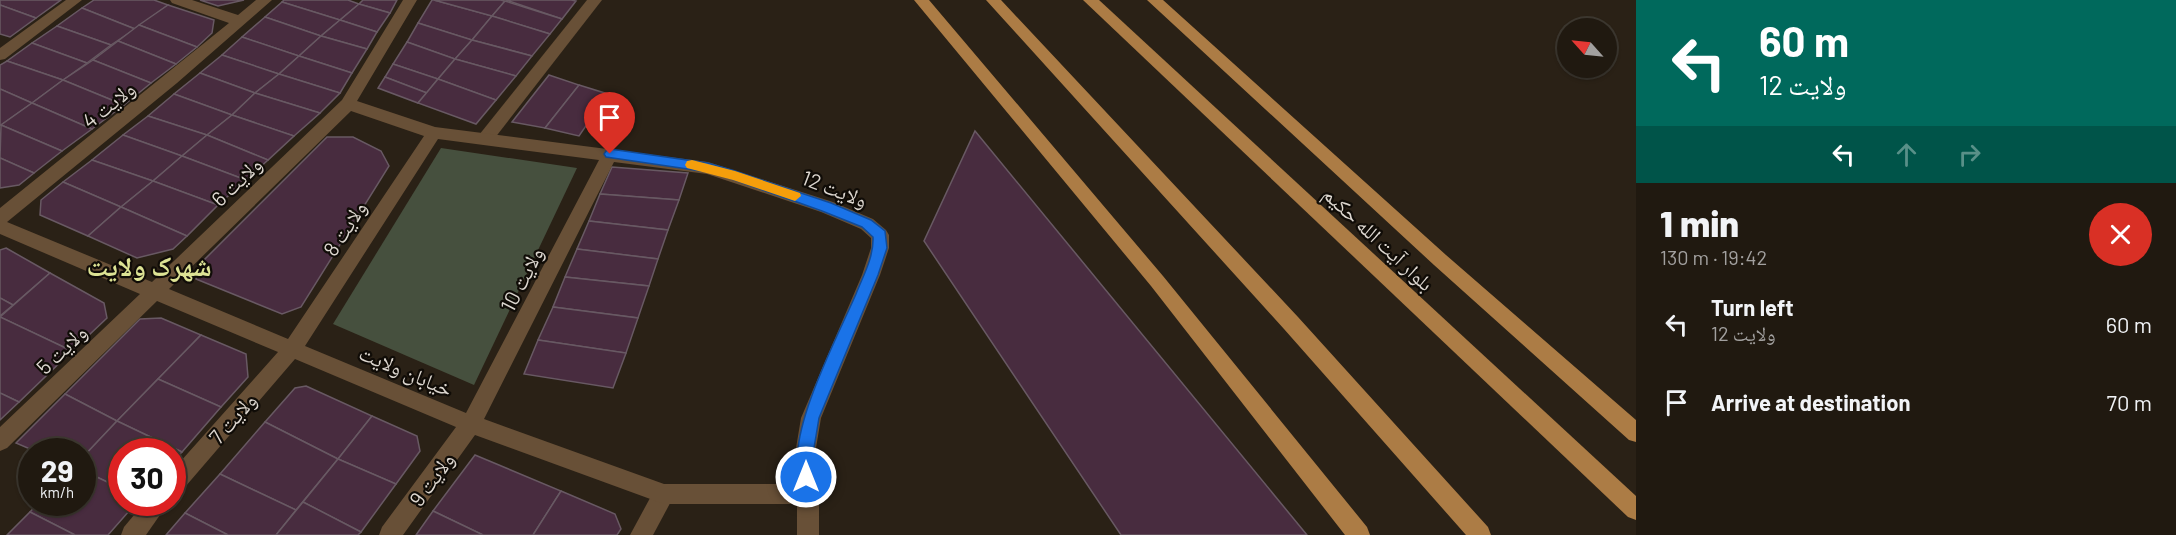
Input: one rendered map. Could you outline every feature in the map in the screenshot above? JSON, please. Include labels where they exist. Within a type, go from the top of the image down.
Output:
[{"type":"main road","points":[[921,0],[1157,281],[1359,535]]},
{"type":"main road","points":[[993,0],[1292,323],[1480,535]]},
{"type":"main road","name":"بلوار آیت الله حکیم","points":[[1090,0],[1636,510]]},
{"type":"main road","points":[[1154,0],[1440,260],[1636,433]]},
{"type":"street","points":[[0,55],[75,0]]},
{"type":"street","points":[[177,0],[240,21]]},
{"type":"street","name":"ولایت 4","points":[[0,218],[172,79],[265,0]]},
{"type":"street","name":"ولایت 6","points":[[155,291],[348,104],[410,0]]},
{"type":"street","points":[[485,139],[595,0]]},
{"type":"street","points":[[348,104],[434,133],[610,154]]},
{"type":"street","name":"ولایت 8","points":[[292,349],[434,133]]},
{"type":"street","name":"ولایت 10","points":[[471,424],[610,154]]},
{"type":"street","name":"ولایت 12","points":[[610,154],[698,166],[735,175],[826,207],[867,224],[880,235],[880,248],[871,275],[811,418],[804,460],[808,494]]},
{"type":"street","name":"خیابان ولایت","points":[[0,227],[471,424],[664,494],[808,494]]},
{"type":"street","name":"ولایت 5","points":[[0,441],[155,291]]},
{"type":"street","name":"ولایت 7","points":[[186,471],[292,349]]},
{"type":"street","name":"ولایت 9","points":[[390,535],[471,424]]},
{"type":"street","points":[[641,535],[664,494]]},
{"type":"street","points":[[808,494],[808,535]]},
{"type":"street","points":[[132,535],[148,516]]},
{"type":"green space","points":[[441,148],[577,168],[474,385],[333,324]]},
{"type":"building","points":[[0,0],[61,0],[36,18],[0,5]]},
{"type":"building","points":[[94,0],[154,0],[168,5],[135,29],[82,8]]},
{"type":"building","points":[[200,0],[244,0],[218,6]]},
{"type":"building","points":[[284,0],[348,0],[359,4],[340,20],[282,2]]},
{"type":"building","points":[[363,0],[397,0],[390,13],[359,4]]},
{"type":"building","points":[[432,0],[492,16],[472,40],[418,23]]},
{"type":"building","points":[[434,0],[500,0],[505,1],[492,16]]},
{"type":"building","points":[[506,0],[571,0],[576,1],[562,19]]},
{"type":"building","points":[[505,1],[562,19],[550,34],[492,16]]},
{"type":"building","points":[[282,2],[340,20],[321,36],[265,17]]},
{"type":"building","points":[[359,4],[390,13],[377,32],[340,20]]},
{"type":"building","points":[[0,5],[36,18],[10,37],[0,34]]},
{"type":"building","points":[[168,5],[214,20],[212,33],[197,47],[139,25]]},
{"type":"building","points":[[82,8],[135,29],[111,45],[57,26]]},
{"type":"building","points":[[492,16],[550,34],[532,56],[472,40]]},
{"type":"building","points":[[265,17],[321,36],[299,56],[242,37]]},
{"type":"building","points":[[340,20],[377,32],[367,49],[321,36]]},
{"type":"building","points":[[418,23],[472,40],[455,59],[407,42]]},
{"type":"building","points":[[139,25],[197,47],[176,64],[118,41]]},
{"type":"building","points":[[57,26],[111,45],[87,63],[32,43]]},
{"type":"building","points":[[321,36],[367,49],[352,73],[299,56]]},
{"type":"building","points":[[242,37],[299,56],[279,74],[222,55]]},
{"type":"building","points":[[472,40],[532,56],[516,76],[455,59]]},
{"type":"building","points":[[118,41],[176,64],[151,83],[93,60]]},
{"type":"building","points":[[407,42],[455,59],[438,79],[393,64]]},
{"type":"building","points":[[32,43],[87,63],[63,80],[7,61]]},
{"type":"building","points":[[222,55],[279,74],[255,93],[200,73]]},
{"type":"building","points":[[299,56],[352,73],[340,93],[279,74]]},
{"type":"building","points":[[455,59],[516,76],[496,100],[438,79]]},
{"type":"building","points":[[93,60],[151,83],[124,105],[63,80]]},
{"type":"building","points":[[7,61],[63,80],[32,103],[0,89],[0,65]]},
{"type":"building","points":[[393,64],[438,79],[427,93],[385,77]]},
{"type":"building","points":[[200,73],[255,93],[232,115],[174,94]]},
{"type":"building","points":[[279,74],[340,93],[320,113],[255,93]]},
{"type":"building","points":[[549,75],[579,85],[545,128],[512,122]]},
{"type":"building","points":[[385,77],[427,93],[418,103],[378,88]]},
{"type":"building","points":[[438,79],[496,100],[476,124],[418,103]]},
{"type":"building","points":[[63,80],[124,105],[92,129],[32,103]]},
{"type":"building","points":[[579,85],[608,94],[579,136],[545,128]]},
{"type":"building","points":[[0,89],[32,103],[1,125],[0,125]]},
{"type":"building","points":[[255,93],[320,113],[294,136],[232,115]]},
{"type":"building","points":[[174,94],[232,115],[207,135],[148,116]]},
{"type":"building","points":[[32,103],[92,129],[62,151],[1,125]]},
{"type":"building","points":[[232,115],[294,136],[268,160],[207,135]]},
{"type":"building","points":[[148,116],[207,135],[182,156],[123,135]]},
{"type":"building","points":[[1,125],[62,151],[34,173],[0,158]]},
{"type":"building","points":[[975,131],[1307,535],[1121,535],[924,241]]},
{"type":"building","points":[[123,135],[182,156],[153,181],[92,160]]},
{"type":"building","points":[[207,135],[268,160],[246,180],[182,156]]},
{"type":"building","points":[[327,137],[353,137],[381,151],[389,166],[301,307],[282,314],[196,279],[200,264]]},
{"type":"building","points":[[182,156],[246,180],[218,205],[153,181]]},
{"type":"building","points":[[0,158],[34,173],[19,185],[0,188]]},
{"type":"building","points":[[92,160],[153,181],[121,207],[63,182]]},
{"type":"building","points":[[612,167],[688,173],[679,200],[600,194]]},
{"type":"building","points":[[153,181],[218,205],[187,236],[121,207]]},
{"type":"building","points":[[63,182],[121,207],[88,236],[40,215],[41,200]]},
{"type":"building","points":[[600,194],[679,200],[668,230],[589,221]]},
{"type":"building","points":[[121,207],[187,236],[173,249],[137,258],[88,236]]},
{"type":"building","points":[[589,221],[668,230],[658,259],[577,249]]},
{"type":"building","points":[[6,248],[50,273],[13,305],[0,298],[0,250]]},
{"type":"building","points":[[577,249],[658,259],[649,286],[565,277]]},
{"type":"building","points":[[50,273],[104,303],[107,318],[72,351],[0,317]]},
{"type":"building","points":[[565,277],[649,286],[638,318],[553,307]]},
{"type":"building","points":[[0,298],[13,305],[0,316]]},
{"type":"building","points":[[553,307],[638,318],[626,353],[538,340]]},
{"type":"building","points":[[0,317],[72,351],[19,402],[0,393]]},
{"type":"building","points":[[161,318],[201,335],[117,421],[65,394],[140,319]]},
{"type":"building","points":[[201,335],[246,354],[248,377],[221,407],[158,379]]},
{"type":"building","points":[[538,340],[626,353],[613,388],[524,374]]},
{"type":"building","points":[[158,379],[221,407],[186,447],[186,438],[153,438],[117,421]]},
{"type":"building","points":[[306,386],[372,416],[338,459],[265,422],[295,388]]},
{"type":"building","points":[[0,393],[19,402],[0,420]]},
{"type":"building","points":[[65,394],[117,421],[96,443],[96,438],[21,438]]},
{"type":"building","points":[[372,416],[417,436],[420,451],[396,484],[338,459]]},
{"type":"building","points":[[117,421],[153,438],[108,438],[108,482],[96,477],[96,443]]},
{"type":"building","points":[[265,422],[338,459],[296,510],[220,474]]},
{"type":"building","points":[[475,455],[561,491],[533,535],[483,535],[433,511]]},
{"type":"building","points":[[338,459],[396,484],[361,532],[303,502]]},
{"type":"building","points":[[220,474],[296,510],[276,535],[228,535],[186,512]]},
{"type":"building","points":[[96,477],[108,482],[108,516],[125,516],[108,535],[75,535],[38,516],[96,516]]},
{"type":"building","points":[[561,491],[615,514],[621,529],[617,535],[533,535]]},
{"type":"building","points":[[303,502],[361,532],[358,535],[276,535]]},
{"type":"building","points":[[433,511],[483,535],[416,535]]},
{"type":"building","points":[[186,514],[228,535],[166,535]]},
{"type":"building","points":[[26,516],[38,516],[75,535],[7,535]]},
{"type":"slow traffic","points":[[692,165],[735,175],[795,196]]},
{"type":"district","name":"شهرک ولایت","points":[[149,265]]},
{"type":"route","points":[[610,154],[677,162],[735,175],[826,207],[867,224],[880,235],[880,248],[871,275],[811,418],[804,460],[806,477]]}]
